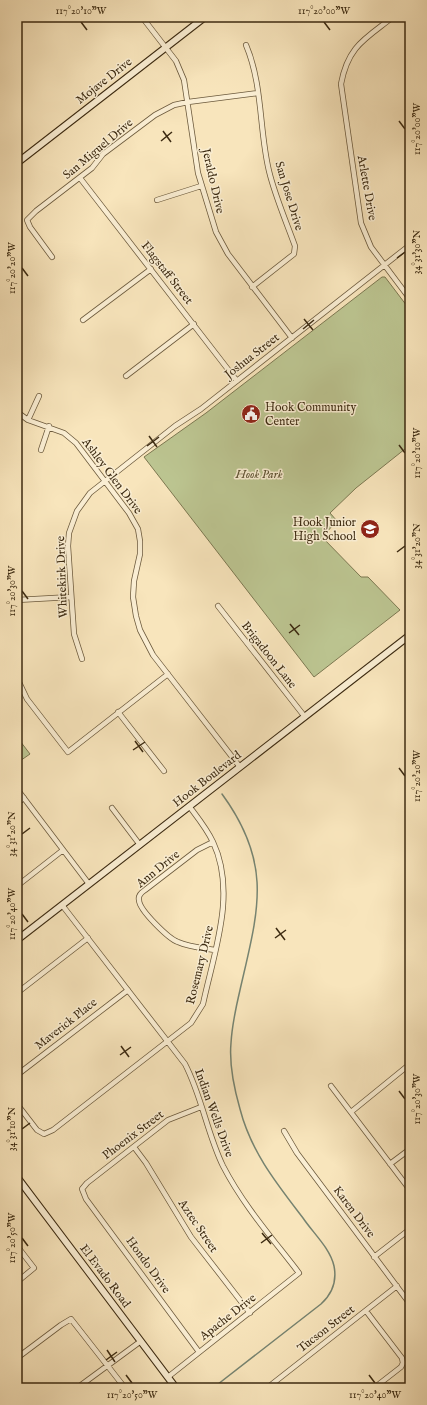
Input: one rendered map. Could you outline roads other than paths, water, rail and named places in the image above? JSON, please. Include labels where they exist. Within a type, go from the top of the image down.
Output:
[{"type":"main road","name":"Mojave Drive","points":[[17,163],[205,17]]},
{"type":"main road","name":"Hook Boulevard","points":[[17,940],[410,635]]},
{"type":"main road","name":"El Evado Road","points":[[17,1177],[176,1388]]},
{"type":"street","name":"Jeraldo Drive","points":[[142,17],[166,47],[181,70],[202,186],[216,232],[222,244],[252,286],[292,338]]},
{"type":"street","name":"Arlette Drive","points":[[393,17],[356,46],[344,68],[341,84],[360,216],[371,247],[410,298]]},
{"type":"street","name":"San Jose Drive","points":[[246,45],[251,57],[258,93],[269,171],[295,246],[294,254],[252,286]]},
{"type":"street","name":"San Miguel Drive","points":[[52,257],[30,227],[27,220],[36,211],[92,168],[103,154],[155,115],[174,105],[258,93]]},
{"type":"street","name":"Flagstaff Street","points":[[80,178],[238,380]]},
{"type":"street","points":[[157,200],[202,186]]},
{"type":"street","name":"Joshua Street","points":[[105,481],[238,380],[410,245]]},
{"type":"street","points":[[83,320],[151,269]]},
{"type":"street","points":[[126,376],[194,324]]},
{"type":"street","points":[[28,420],[39,396]]},
{"type":"street","name":"Ashley Glen Drive","points":[[17,412],[28,420],[64,433],[76,443],[129,513],[138,529],[140,554],[134,581],[136,616],[146,644],[240,767]]},
{"type":"street","points":[[41,450],[48,426]]},
{"type":"street","name":"Whitekirk Drive","points":[[82,659],[74,634],[68,546],[73,520],[83,501],[105,481]]},
{"type":"street","points":[[17,600],[71,597]]},
{"type":"street","name":"Brigadoon Lane","points":[[218,606],[305,717]]},
{"type":"street","points":[[17,678],[27,699],[68,752],[168,674]]},
{"type":"street","points":[[118,712],[164,771]]},
{"type":"street","points":[[17,789],[89,884]]},
{"type":"street","points":[[17,803],[24,798]]},
{"type":"street","name":"Rosemary Drive","points":[[17,1104],[37,1130],[44,1134],[53,1130],[191,1023],[198,1014],[203,1004],[223,912],[224,888],[222,871],[213,842],[189,806]]},
{"type":"street","points":[[112,808],[140,845]]},
{"type":"street","name":"Ann Drive","points":[[213,842],[197,850],[145,890],[138,900],[140,905],[168,937],[178,942],[215,950]]},
{"type":"street","points":[[17,886],[63,850]]},
{"type":"street","name":"Indian Wells Drive","points":[[62,905],[185,1064],[195,1084],[210,1135],[237,1192],[299,1273]]},
{"type":"street","points":[[17,993],[88,938]]},
{"type":"street","name":"Maverick Place","points":[[17,1075],[128,990]]},
{"type":"street","points":[[351,1112],[410,1064]]},
{"type":"street","points":[[331,1086],[410,1190]]},
{"type":"street","name":"Phoenix Street","points":[[82,1189],[87,1182],[168,1120],[201,1107]]},
{"type":"street","name":"Karen Drive","points":[[284,1131],[297,1153],[410,1304]]},
{"type":"street","name":"Aztec Street","points":[[134,1147],[146,1163],[191,1237],[250,1313]]},
{"type":"street","points":[[390,1164],[410,1149]]},
{"type":"street","name":"Hondo Drive","points":[[82,1189],[86,1199],[199,1352]]},
{"type":"street","points":[[374,1256],[410,1229]]},
{"type":"street","points":[[17,1246],[34,1268],[17,1282]]},
{"type":"street","name":"Apache Drive","points":[[168,1376],[299,1273]]},
{"type":"street","name":"Tucson Street","points":[[267,1388],[397,1286]]},
{"type":"street","points":[[366,1311],[402,1358],[403,1363],[401,1367],[374,1388]]},
{"type":"street","points":[[17,1358],[71,1319],[125,1388]]},
{"type":"street","points":[[77,1388],[140,1340]]},
{"type":"waterway","points":[[213,1388],[321,1304],[331,1292],[335,1277],[334,1266],[329,1253],[275,1180],[258,1153],[245,1125],[232,1076],[231,1051],[233,1023],[252,936],[256,912],[257,889],[255,866],[249,843],[238,820],[222,794]]},
{"type":"place","name":"Hook Community Center","points":[[251,414]]},
{"type":"place","name":"Hook Junior High School","points":[[370,529]]},
{"type":"park label","name":"Hook Park","points":[[259,474]]}]
